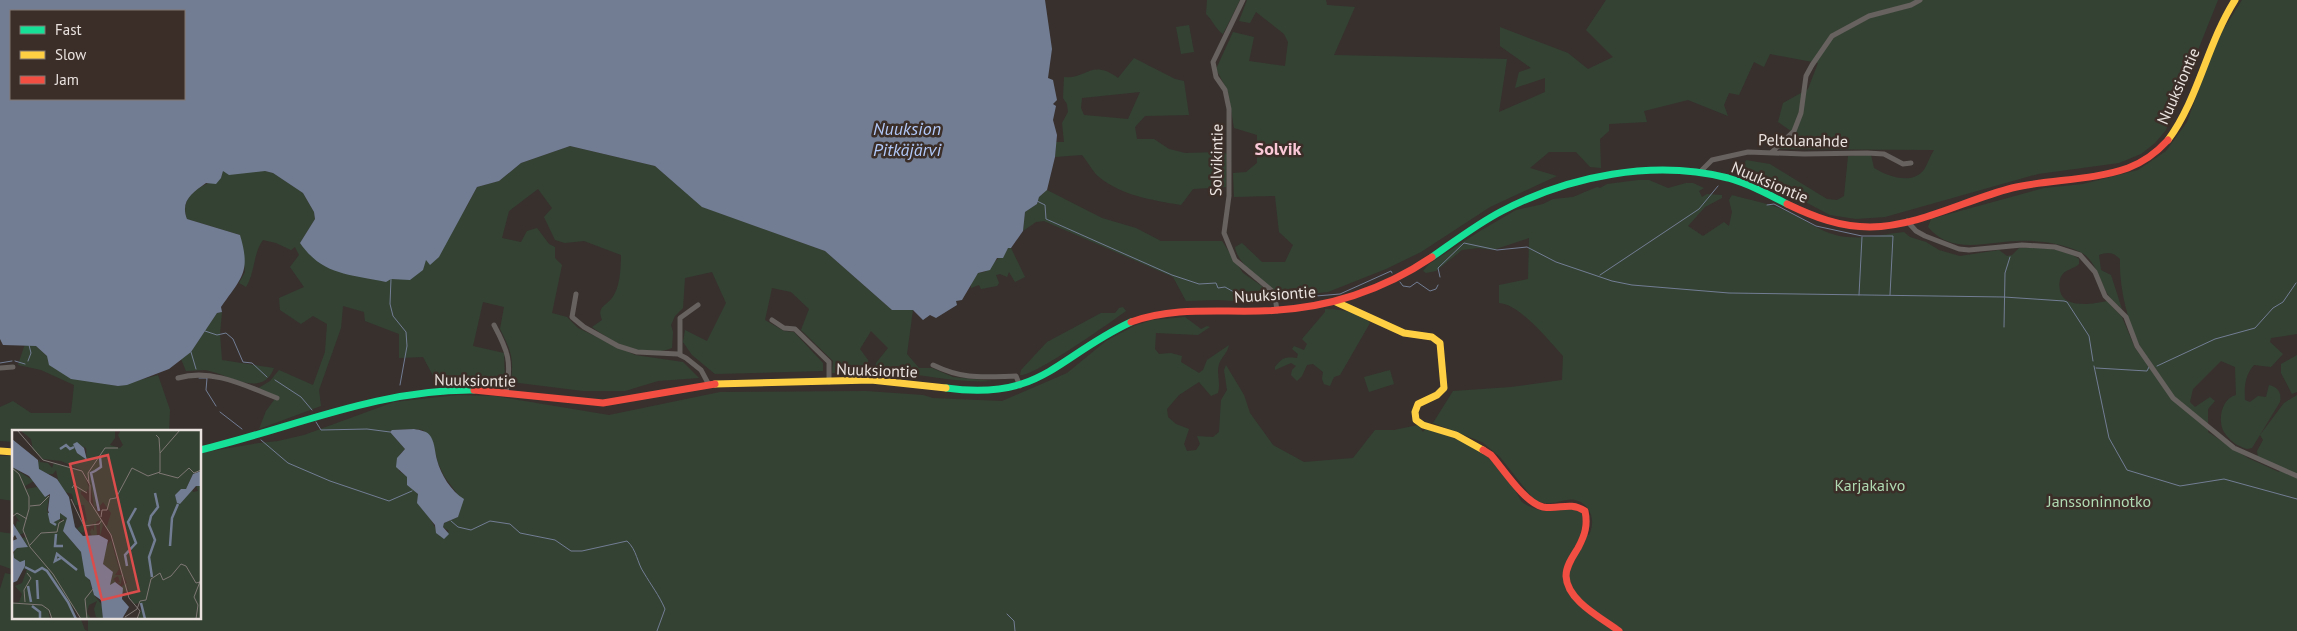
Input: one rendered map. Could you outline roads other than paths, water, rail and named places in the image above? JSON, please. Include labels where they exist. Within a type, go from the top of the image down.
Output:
[{"type":"street","name":"Solvikintie","points":[[1244,0],[1213,62],[1216,77],[1227,99],[1230,127],[1229,196],[1224,234],[1235,260],[1271,290],[1275,296],[1277,311]]},
{"type":"street","points":[[1772,152],[1794,132],[1801,113],[1806,76],[1832,36],[1869,16],[1910,5],[1920,0]]},
{"type":"street","name":"Nuuksiontie","points":[[201,450],[258,436],[355,404],[382,398],[445,390],[506,392],[568,401],[606,403],[709,385],[897,382],[980,392],[1020,386],[1051,373],[1117,327],[1144,317],[1189,310],[1277,311],[1336,302],[1394,280],[1490,217],[1513,205],[1556,188],[1593,178],[1626,173],[1677,170],[1700,172],[1746,185],[1834,223],[1859,227],[1876,227],[1907,220],[2015,188],[2120,171],[2151,155],[2166,142],[2178,125],[2217,31],[2235,0]]},
{"type":"street","name":"Peltolanahde","points":[[1700,172],[1712,160],[1748,152],[1884,154],[1903,164],[1910,163]]},
{"type":"street","points":[[1907,220],[1916,231],[1924,236],[1959,249],[2029,245],[2055,247],[2080,255],[2095,272],[2105,296],[2126,317],[2137,346],[2173,398],[2234,448],[2297,476]]},
{"type":"street","points":[[576,294],[572,317],[601,337],[618,346],[637,352],[680,355],[694,362],[708,379],[709,385]]},
{"type":"street","points":[[1336,302],[1404,332],[1432,337],[1440,343],[1444,388],[1442,392],[1418,404],[1414,416],[1416,420],[1423,425],[1456,435],[1491,455],[1532,503],[1546,507],[1576,505],[1585,511],[1588,524],[1586,532],[1569,565],[1566,580],[1574,594],[1619,631]]},
{"type":"street","points":[[680,355],[680,318],[686,312],[698,306]]},
{"type":"street","points":[[772,320],[784,328],[795,329],[829,362],[829,382]]},
{"type":"street","points":[[494,325],[507,350],[510,365],[506,392]]},
{"type":"street","points":[[933,365],[953,375],[970,377],[1016,376],[1020,386]]},
{"type":"street","points":[[0,368],[14,367]]},
{"type":"street","points":[[178,378],[196,374],[212,376],[277,398]]},
{"type":"water","name":"Nuuksion Pitkäjärvi","points":[[0,0],[1045,0],[1052,49],[1048,78],[1053,80],[1057,100],[1053,104],[1056,106],[1053,120],[1057,135],[1055,157],[1047,190],[1039,197],[1037,204],[1025,212],[1023,231],[1011,248],[1008,248],[1003,258],[997,258],[990,270],[978,273],[962,300],[956,301],[957,305],[936,318],[930,315],[923,320],[913,310],[892,310],[825,251],[702,207],[655,166],[570,146],[521,163],[499,181],[477,187],[439,257],[430,265],[426,260],[423,270],[410,280],[391,279],[386,282],[338,272],[318,262],[309,254],[300,243],[315,219],[314,212],[303,193],[273,173],[265,171],[229,175],[223,171],[221,178],[216,184],[206,183],[192,194],[186,202],[185,213],[187,219],[240,235],[245,258],[244,266],[239,281],[221,307],[222,312],[217,313],[191,352],[169,369],[127,385],[118,386],[71,379],[49,365],[47,356],[36,346],[3,345],[0,339]]},
{"type":"water","points":[[414,429],[424,431],[430,435],[444,477],[455,492],[464,499],[458,517],[444,523],[443,527],[449,534],[444,539],[436,533],[435,525],[417,503],[418,494],[407,485],[407,477],[396,467],[397,458],[405,449],[390,432],[392,430]]},
{"type":"waterway","points":[[1600,275],[1699,209],[1718,186]]},
{"type":"waterway","points":[[1037,201],[1045,205],[1046,219],[1172,275],[1199,284],[1216,283],[1218,288],[1225,287],[1241,296],[1245,294],[1262,300],[1271,300]]},
{"type":"waterway","points":[[1767,205],[1774,204],[1816,226],[1862,236],[1893,236],[1890,295]]},
{"type":"waterway","points":[[1859,295],[1862,237]]},
{"type":"waterway","points":[[1440,277],[1438,268],[1464,243],[1497,250],[1527,247],[1556,262],[1612,281],[1632,285],[1729,293],[2004,297],[2064,301],[2067,302],[2089,336],[2093,361]]},
{"type":"waterway","points":[[2004,327],[2005,273],[2010,257]]},
{"type":"waterway","points":[[1280,299],[1340,294],[1391,271],[1392,273]]},
{"type":"waterway","points":[[391,279],[390,304],[393,316],[406,332],[407,346],[400,385]]},
{"type":"waterway","points":[[1400,282],[1403,286],[1410,287],[1417,282],[1430,291],[1436,289],[1438,285]]},
{"type":"waterway","points":[[2157,366],[2215,339],[2255,328],[2273,308],[2283,302],[2296,283]]},
{"type":"waterway","points":[[205,331],[217,335],[226,333],[233,339],[243,362],[252,363],[267,377]]},
{"type":"waterway","points":[[28,361],[31,353],[29,345]]},
{"type":"waterway","points":[[191,352],[196,369]]},
{"type":"waterway","points":[[0,363],[12,361]]},
{"type":"waterway","points":[[15,361],[25,364]]},
{"type":"waterway","points":[[2094,366],[2109,438],[2127,470],[2180,486],[2224,479],[2297,499]]},
{"type":"waterway","points":[[2096,368],[2147,371],[2149,367]]},
{"type":"waterway","points":[[199,378],[207,378],[206,390],[216,406]]},
{"type":"waterway","points":[[275,380],[301,397],[312,410]]},
{"type":"waterway","points":[[220,412],[242,429]]},
{"type":"waterway","points":[[316,422],[321,430],[367,429],[390,432]]},
{"type":"waterway","points":[[261,440],[288,463],[330,481],[389,501],[412,491]]},
{"type":"waterway","points":[[451,521],[458,527],[471,530],[490,521],[510,524],[520,533],[555,540],[571,551],[582,551],[627,541],[633,548],[642,569],[665,609],[657,631]]},
{"type":"waterway","points":[[1007,614],[1014,621],[1015,631]]},
{"type":"district","name":"Solvik","points":[[1278,149]]},
{"type":"park label","name":"Karjakaivo","points":[[1870,485]]},
{"type":"park label","name":"Janssoninnotko","points":[[2099,501]]}]
